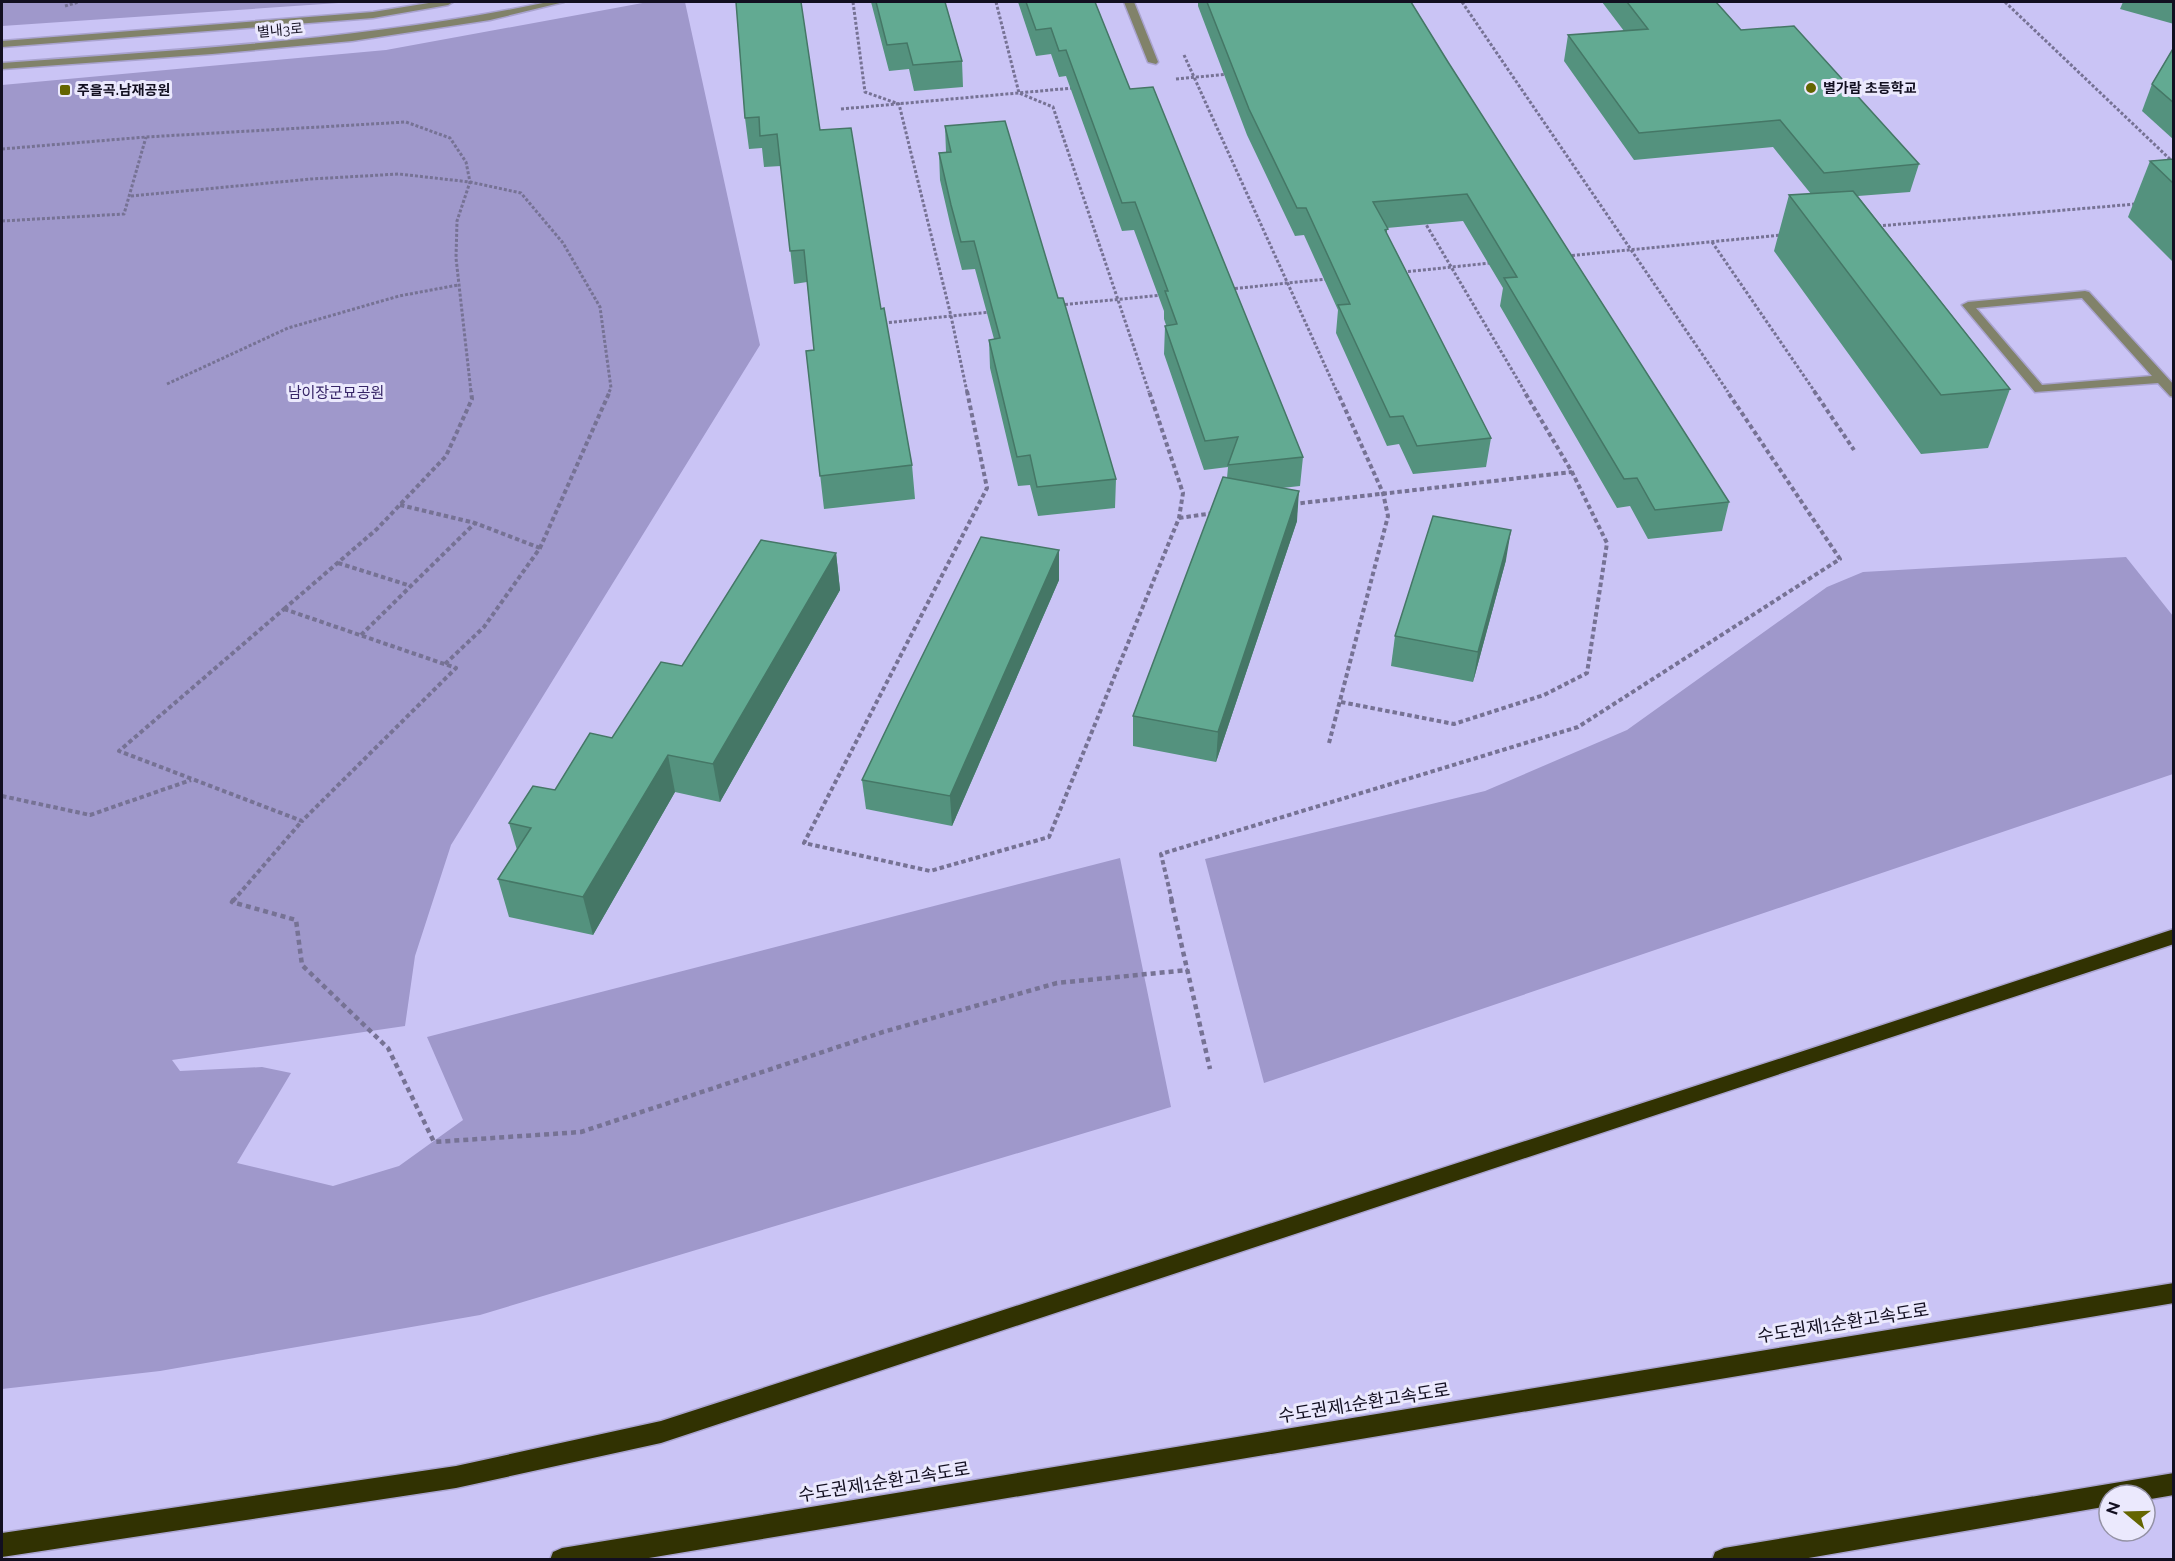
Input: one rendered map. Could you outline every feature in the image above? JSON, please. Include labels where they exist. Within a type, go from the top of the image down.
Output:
[{"type":"highway","points":[[2,1545],[456,1477],[661,1432],[1824,1053],[2174,936]]},
{"type":"highway","name":"수도권제1순환고속도로","points":[[562,1560],[2174,1293]]},
{"type":"highway","points":[[1724,1560],[2174,1484]]},
{"type":"street","name":"별내3로","points":[[2,44],[373,15],[448,2]]},
{"type":"street","name":"별내3로","points":[[2,66],[377,35],[514,13],[559,2]]},
{"type":"street","points":[[1129,2],[1154,62]]},
{"type":"street","points":[[2162,379],[2039,389],[1968,304],[2085,294],[2162,379],[2174,393]]},
{"type":"path","points":[[853,2],[865,92],[899,104]]},
{"type":"path","points":[[996,2],[1019,93]]},
{"type":"path","points":[[1210,1069],[1161,854],[1578,727],[1840,559],[1632,249],[1462,2]]},
{"type":"path","points":[[2005,2],[2174,163]]},
{"type":"path","points":[[1179,45],[1192,78],[1383,493],[1388,516],[1329,742]]},
{"type":"path","points":[[1169,80],[1237,74]]},
{"type":"path","points":[[841,109],[1077,88]]},
{"type":"path","points":[[899,104],[951,316],[987,488],[804,843],[930,871],[1049,837],[1179,518],[1183,493],[1053,107],[1019,93]]},
{"type":"path","points":[[2,149],[146,137],[406,122],[450,138],[466,162],[470,182],[457,221],[456,258],[472,399],[446,456],[377,529],[119,751],[302,821]]},
{"type":"path","points":[[2,221],[124,214],[146,137]]},
{"type":"path","points":[[131,196],[310,179],[399,174],[470,182],[521,193],[563,243],[600,307],[611,388],[540,548],[484,627],[445,664]]},
{"type":"path","points":[[1876,227],[2146,203]]},
{"type":"path","points":[[1341,702],[1454,724],[1544,695],[1587,673],[1606,543],[1572,472],[1449,267],[1422,216]]},
{"type":"path","points":[[1564,256],[1782,235]]},
{"type":"path","points":[[1712,241],[1854,450]]},
{"type":"path","points":[[1403,272],[1495,263]]},
{"type":"path","points":[[1230,289],[1333,279]]},
{"type":"path","points":[[167,384],[288,328],[399,296],[458,285]]},
{"type":"path","points":[[1058,305],[1174,294]]},
{"type":"path","points":[[880,323],[998,311]]},
{"type":"path","points":[[1292,504],[1572,472]]},
{"type":"path","points":[[400,505],[475,523],[540,548]]},
{"type":"path","points":[[1179,518],[1224,512]]},
{"type":"path","points":[[361,635],[475,523]]},
{"type":"path","points":[[338,562],[411,586]]},
{"type":"path","points":[[284,609],[456,668],[302,821],[232,902],[296,920],[302,965],[388,1048],[434,1142],[581,1132],[883,1032],[1057,983],[1188,970]]},
{"type":"path","points":[[2,796],[90,815],[192,780]]},
{"type":"green space","points":[[2,2],[353,2],[2,26]]},
{"type":"green space","name":"남이장군묘공원","points":[[648,2],[685,2],[760,345],[451,845],[415,956],[405,1026],[172,1060],[180,1071],[262,1067],[291,1073],[237,1163],[333,1186],[399,1166],[463,1120],[427,1037],[1120,858],[1171,1107],[480,1315],[160,1371],[2,1389],[2,85],[386,50]]},
{"type":"green space","points":[[2126,557],[2173,616],[2173,774],[1264,1083],[1205,859],[1485,791],[1627,730],[1827,587],[1863,572]]},
{"type":"building","points":[[736,2],[801,2],[820,130],[851,128],[881,309],[884,308],[912,465],[820,476],[806,351],[814,350],[804,250],[790,251],[777,134],[760,136],[759,117],[745,118]]},
{"type":"building","points":[[876,2],[945,2],[962,61],[913,65],[907,43],[887,45]]},
{"type":"building","points":[[1026,2],[1095,2],[1130,89],[1153,87],[1303,457],[1228,465],[1238,437],[1205,441],[1165,326],[1177,324],[1165,291],[1168,291],[1135,202],[1122,203],[1066,50],[1059,51],[1051,28],[1036,30]]},
{"type":"building","points":[[1207,2],[1411,2],[1729,502],[1655,510],[1637,478],[1624,479],[1504,278],[1517,277],[1467,194],[1373,202],[1491,438],[1417,446],[1403,416],[1390,417],[1338,305],[1350,304],[1306,208],[1297,208],[1249,109]]},
{"type":"building","points":[[1627,2],[1716,2],[1741,30],[1794,26],[1919,164],[1824,173],[1780,120],[1639,133],[1568,35],[1648,29]]},
{"type":"building","points":[[2174,47],[2174,103],[2152,84]]},
{"type":"building","points":[[1005,121],[1058,298],[1063,298],[1116,479],[1037,487],[1030,455],[1017,457],[989,340],[1000,338],[974,241],[961,242],[939,153],[951,152],[945,126]]},
{"type":"building","points":[[2174,159],[2174,184],[2150,161]]},
{"type":"building","points":[[1853,191],[2010,389],[1941,395],[1789,195]]},
{"type":"building","points":[[1223,477],[1299,491],[1218,732],[1133,716]]},
{"type":"building","points":[[1433,516],[1511,530],[1478,652],[1395,636]]},
{"type":"building","points":[[981,537],[1059,550],[950,796],[862,780],[900,701]]},
{"type":"building","points":[[761,540],[836,553],[713,764],[668,755],[583,897],[498,879],[531,828],[509,823],[533,786],[555,790],[590,733],[612,738],[661,662],[682,666]]},
{"type":"place","name":"별가람 초등학교","points":[[1811,88]]},
{"type":"place","name":"주을곡.남재공원","points":[[65,90]]}]
